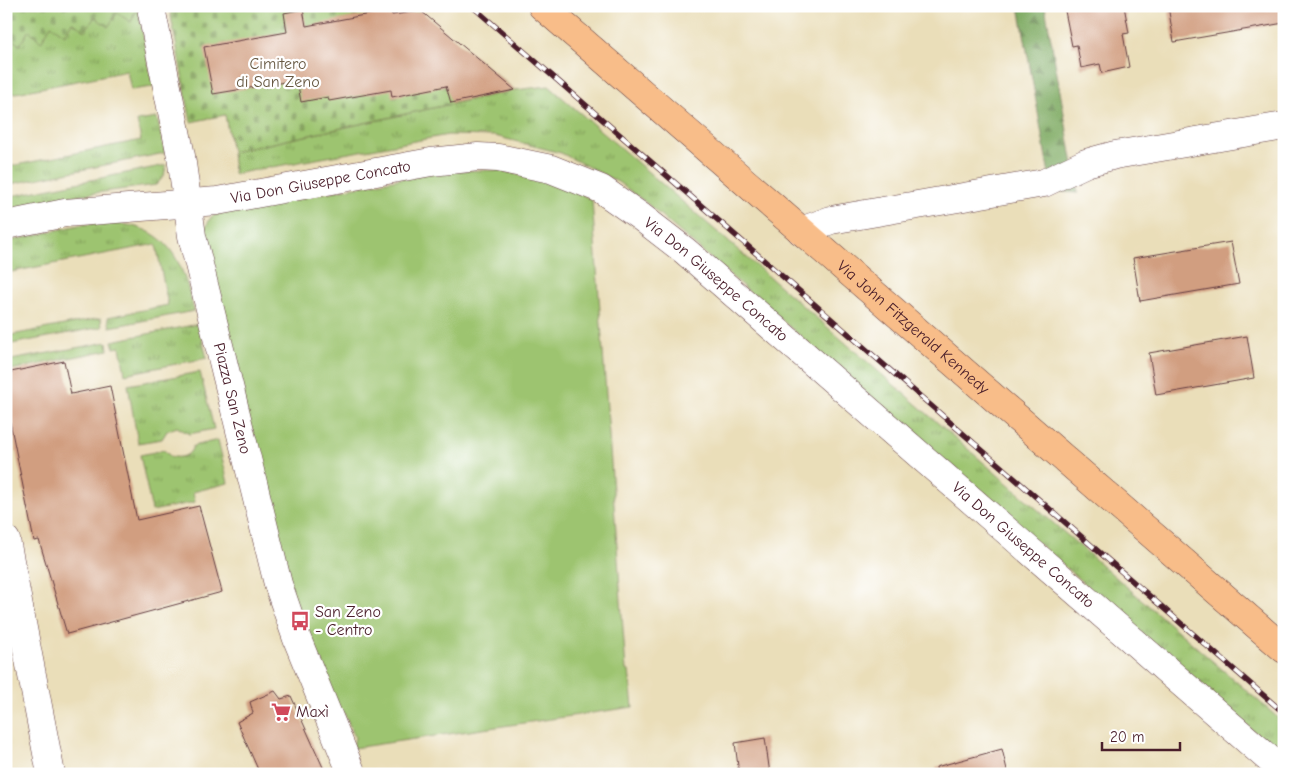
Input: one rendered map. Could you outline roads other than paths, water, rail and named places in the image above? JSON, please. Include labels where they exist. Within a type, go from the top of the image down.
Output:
[{"type":"main road","name":"Via John Fitzgerald Kennedy","points":[[542,6],[1284,648]]},
{"type":"street","name":"Piazza San Zeno","points":[[152,13],[181,156],[192,236],[278,584],[297,639],[352,774]]},
{"type":"street","points":[[801,231],[831,220],[1044,183],[1086,163],[1115,155],[1284,126]]},
{"type":"street","name":"Via Don Giuseppe Concato","points":[[6,225],[65,213],[217,201],[431,162],[478,157],[498,158],[551,169],[601,189],[641,216],[685,251],[1284,772]]},
{"type":"street","points":[[6,540],[51,774]]},
{"type":"railway","points":[[472,6],[1284,713]]},
{"type":"place","name":"San Zeno - Centro","points":[[300,621]]},
{"type":"place","name":"Maxì","points":[[281,712]]},
{"type":"park label","name":"Cimitero di San Zeno","points":[[278,73]]}]
